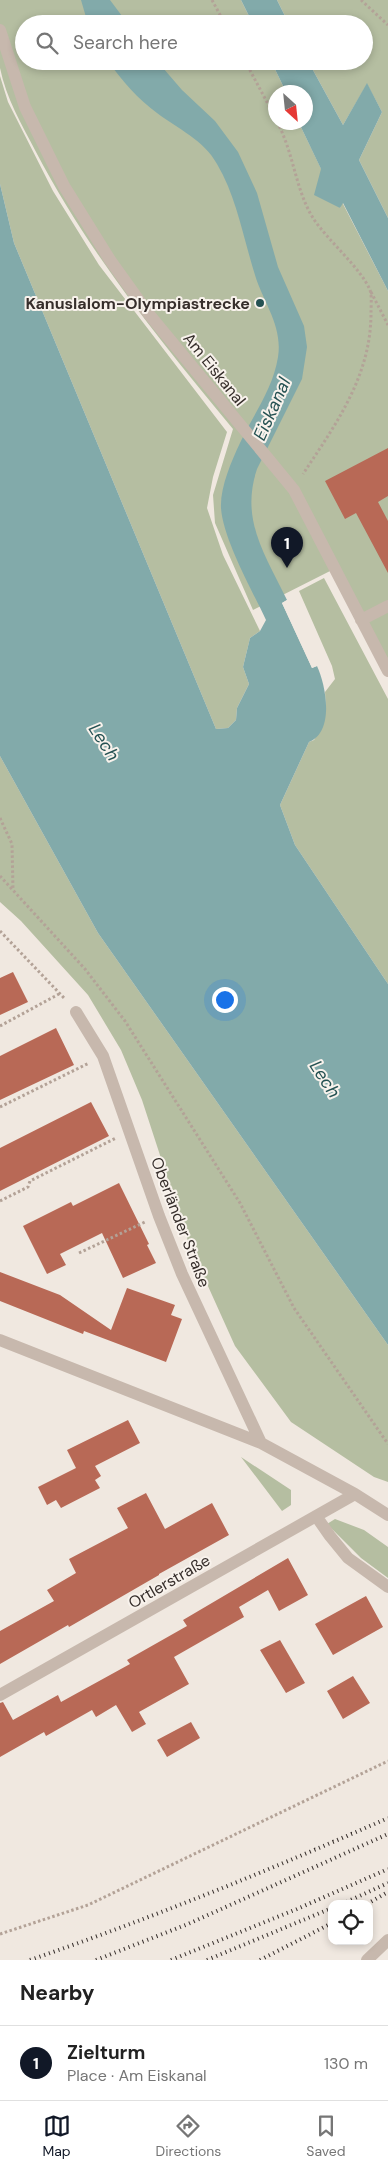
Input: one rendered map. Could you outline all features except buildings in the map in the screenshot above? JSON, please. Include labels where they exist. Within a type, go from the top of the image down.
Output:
[{"type":"street","name":"Am Eiskanal","points":[[0,30],[25,107],[64,186],[110,260],[148,313],[294,490],[388,671]]},
{"type":"street","points":[[361,620],[388,606]]},
{"type":"street","name":"Oberländer Straße","points":[[76,1012],[103,1056],[159,1216],[182,1274],[261,1443]]},
{"type":"street","points":[[0,1340],[261,1443],[355,1494],[388,1515]]},
{"type":"street","name":"Ortlerstraße","points":[[0,1695],[355,1494]]},
{"type":"street","points":[[316,1516],[348,1558],[388,1587]]},
{"type":"street","points":[[367,1960],[388,1940]]},
{"type":"path","points":[[212,0],[220,15]]},
{"type":"path","points":[[361,0],[388,24]]},
{"type":"path","points":[[250,70],[268,104]]},
{"type":"path","points":[[281,130],[299,187],[314,220],[371,291],[388,325]]},
{"type":"path","points":[[294,490],[352,397],[361,375],[371,331],[371,291]]},
{"type":"path","points":[[0,818],[12,844],[13,890]]},
{"type":"path","points":[[0,876],[85,969],[125,1021],[240,1203],[294,1308],[388,1444]]},
{"type":"path","points":[[1,933],[76,1012]]},
{"type":"path","points":[[0,1026],[60,994]]},
{"type":"path","points":[[0,1107],[103,1056]]},
{"type":"path","points":[[0,1202],[28,1187],[30,1181],[130,1131]]},
{"type":"path","points":[[78,1253],[159,1216]]},
{"type":"path","points":[[0,1934],[88,1905],[388,1761]]},
{"type":"green space","name":"Kanuslalom-Olympiastrecke","points":[[0,0],[241,0],[248,15],[15,15],[15,70],[275,70],[283,85],[268,85],[268,130],[302,130],[340,208],[342,202],[388,291],[388,663],[338,567],[253,610],[215,523],[213,495],[233,429],[127,295],[79,226],[36,152],[10,101],[0,68]]},
{"type":"green space","points":[[277,0],[388,0],[388,218],[359,160],[382,112],[367,84],[343,125],[313,70],[373,70],[373,15],[284,15]]},
{"type":"green space","points":[[0,76],[8,102],[53,191],[99,265],[227,432],[213,477],[207,508],[223,555],[260,631],[250,638],[243,667],[249,684],[237,708],[236,720],[228,728],[216,729],[14,243],[0,184]]},
{"type":"green space","points":[[324,578],[388,699],[388,984],[295,845],[280,805],[309,742],[314,740],[322,726],[326,709],[325,692],[335,679],[332,666],[299,591]]},
{"type":"green space","points":[[0,756],[98,933],[388,1345],[388,1482],[374,1477],[291,1422],[235,1346],[189,1244],[142,1100],[121,1050],[88,995],[21,921],[0,902]]},
{"type":"green space","points":[[241,1457],[291,1490],[291,1505],[282,1511]]},
{"type":"green space","points":[[335,1519],[364,1530],[388,1547],[388,1578],[361,1558],[327,1524]]},
{"type":"water","points":[[81,0],[110,0],[121,15],[85,15]]},
{"type":"water","points":[[241,0],[277,0],[284,15],[248,15]]},
{"type":"water","points":[[115,70],[165,70],[182,90],[215,121],[238,152],[257,193],[278,267],[304,326],[307,347],[302,379],[257,469],[251,505],[253,521],[263,552],[287,600],[282,603],[312,668],[317,666],[325,696],[325,719],[322,729],[317,737],[309,742],[280,805],[295,845],[388,984],[388,1345],[98,933],[0,756],[0,184],[14,243],[216,729],[228,728],[236,720],[237,708],[249,684],[243,667],[250,638],[260,631],[266,620],[239,565],[227,535],[223,521],[221,500],[224,484],[233,458],[272,380],[278,357],[278,335],[258,285],[235,204],[217,164],[205,148],[143,102]]},
{"type":"water","points":[[275,70],[313,70],[343,125],[367,83],[382,112],[359,160],[388,218],[388,291],[343,203],[340,208],[314,195],[321,169],[302,130],[313,130],[313,85],[283,85]]},
{"type":"pier","points":[[287,600],[288,602],[285,604],[313,665],[316,663],[317,666],[312,668],[282,603]]},
{"type":"railway","points":[[30,1960],[210,1893],[388,1818]]},
{"type":"railway","points":[[96,1960],[188,1924],[388,1834]]},
{"type":"railway","points":[[171,1960],[297,1909],[388,1869]]},
{"type":"railway","points":[[351,1900],[388,1883]]},
{"type":"railway","points":[[373,1901],[388,1892]]},
{"type":"railway","points":[[207,1960],[328,1910]]},
{"type":"railway","points":[[260,1960],[328,1925]]},
{"type":"place","name":"Kanuslalom-Olympiastrecke","points":[[260,303]]},
{"type":"place","name":"Zielturm","points":[[287,568]]},
{"type":"water label","name":"Eiskanal","points":[[272,409]]},
{"type":"water label","name":"Lech","points":[[104,742]]},
{"type":"water label","name":"Lech","points":[[325,1079]]}]
